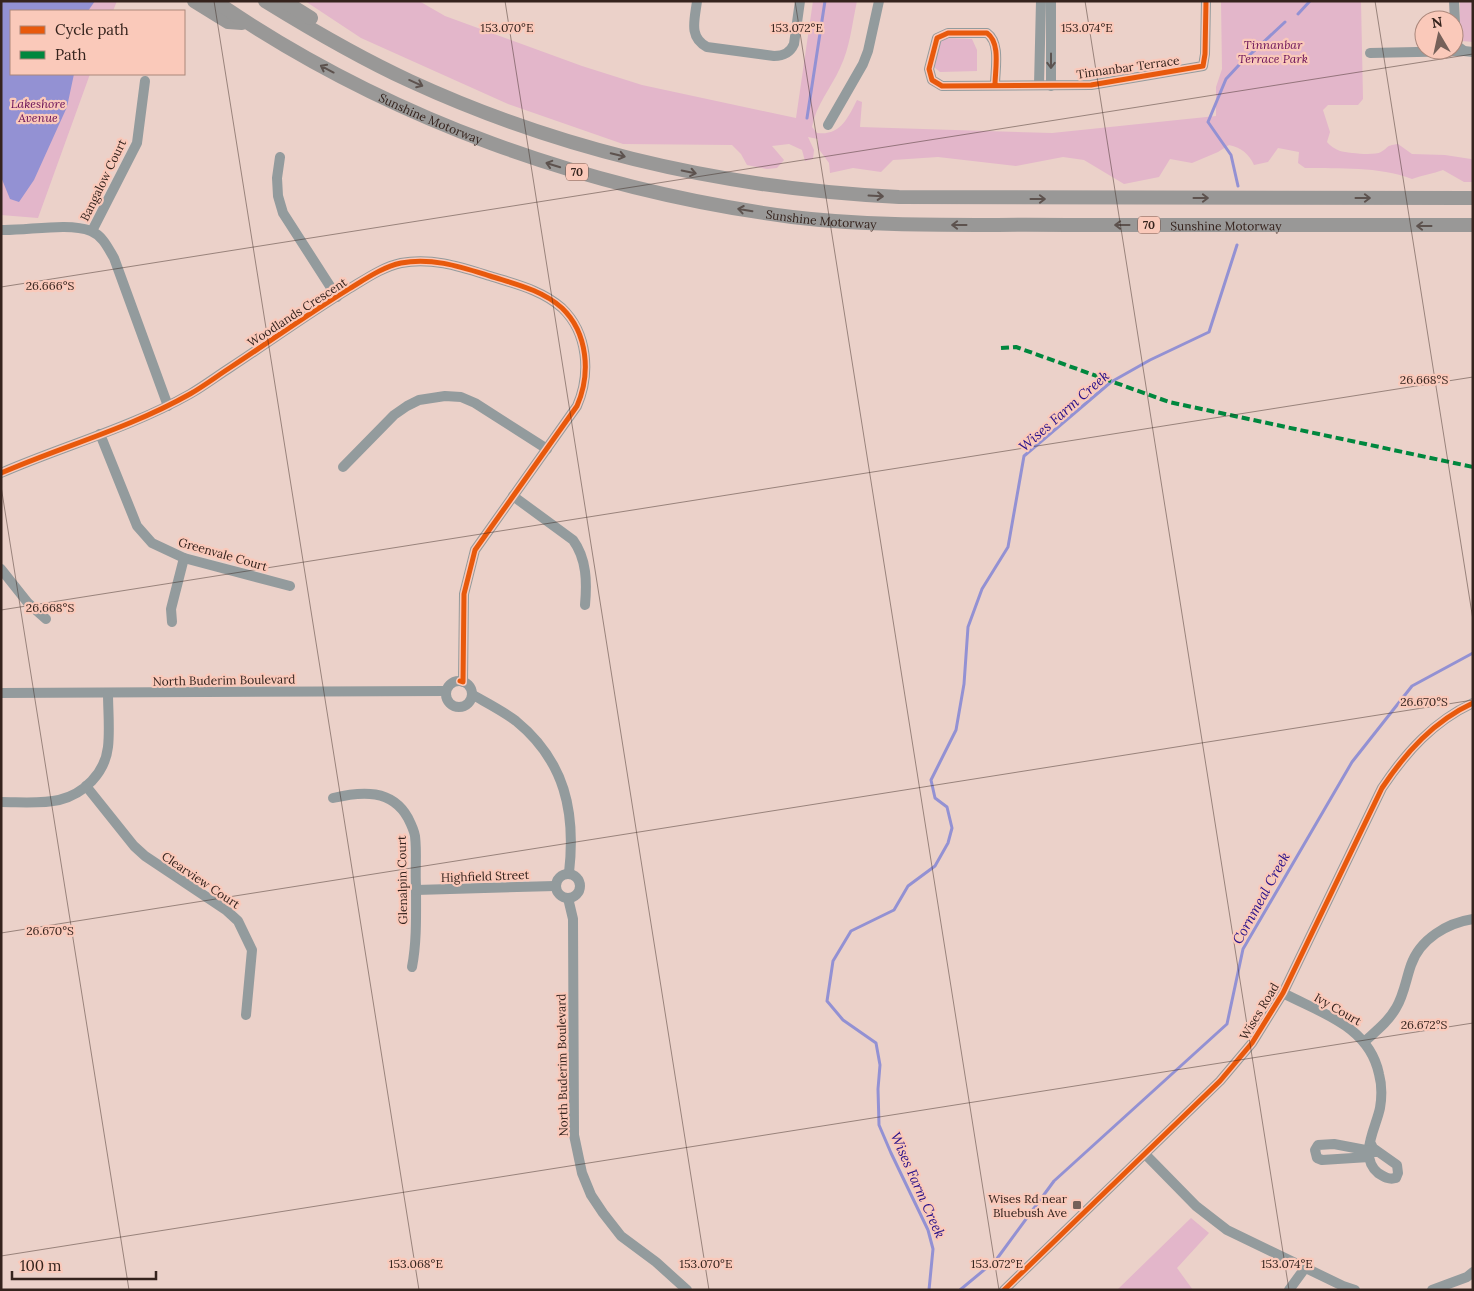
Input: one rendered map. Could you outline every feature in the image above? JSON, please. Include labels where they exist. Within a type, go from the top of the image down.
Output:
[{"type":"highway","points":[[194,1],[228,22],[248,24]]},
{"type":"highway","name":"Sunshine Motorway","points":[[215,1],[248,24],[302,56],[370,92],[431,120],[548,163],[684,199],[794,217],[923,225],[1473,226]]},
{"type":"highway","name":"Sunshine Motorway","points":[[265,1],[318,33],[372,62],[419,85],[485,112],[598,150],[704,175],[797,189],[899,197],[1473,198]]},
{"type":"highway","points":[[284,1],[356,45],[372,62]]},
{"type":"street","points":[[698,1],[694,29],[695,36],[701,44],[707,47],[782,56],[791,49],[800,1]]},
{"type":"street","points":[[828,125],[863,64],[868,51],[879,1]]},
{"type":"street","points":[[1039,84],[1041,1]]},
{"type":"street","points":[[1051,1],[1051,86]]},
{"type":"street","name":"Tinnanbar Terrace","points":[[995,85],[995,44],[992,37],[987,33],[948,34],[937,38],[929,70],[932,80],[942,86],[1090,85],[1203,66],[1206,1]]},
{"type":"street","points":[[1454,1],[1456,45],[1468,52]]},
{"type":"street","points":[[1370,53],[1468,52]]},
{"type":"street","name":"Bangalow Court","points":[[92,231],[136,143],[145,81]]},
{"type":"street","points":[[280,157],[277,178],[278,196],[283,213],[337,297]]},
{"type":"street","points":[[1,230],[72,227],[92,231],[105,242],[114,258],[168,406]]},
{"type":"street","name":"Woodlands Crescent","points":[[1,473],[168,406],[191,393],[337,297],[390,266],[415,261],[431,261],[456,265],[528,288],[549,297],[563,309],[576,326],[583,343],[586,367],[585,383],[577,406],[475,550],[464,594],[463,682]]},
{"type":"street","points":[[343,467],[394,415],[419,400],[445,396],[461,397],[475,403],[547,449]]},
{"type":"street","name":"Greenvale Court","points":[[100,434],[137,526],[152,543],[184,558],[290,586]]},
{"type":"street","points":[[513,496],[572,540],[579,549],[587,588],[585,605]]},
{"type":"street","points":[[172,622],[171,609],[184,558]]},
{"type":"street","points":[[1,569],[28,603],[46,619]]},
{"type":"street","points":[[473,695],[468,705],[458,708],[448,702],[446,691],[454,682],[463,682],[469,685],[473,695],[514,720],[540,745],[552,761],[569,805],[571,852],[569,873]]},
{"type":"street","name":"North Buderim Boulevard","points":[[1,693],[446,691]]},
{"type":"street","points":[[1,802],[60,800],[86,786],[99,773],[107,754],[108,693]]},
{"type":"street","name":"Wises Road","points":[[1004,1290],[1220,1081],[1245,1052],[1283,993],[1382,788],[1398,764],[1431,730],[1452,714],[1473,703]]},
{"type":"street","name":"Clearview Court","points":[[86,786],[144,856],[226,910],[238,921],[252,950],[246,1015]]},
{"type":"street","name":"Glenalpin Court","points":[[333,798],[366,792],[392,800],[403,810],[415,834],[415,950],[412,967]]},
{"type":"street","points":[[569,873],[578,879],[580,886],[575,896],[568,898],[558,893],[555,886],[557,878],[569,873]]},
{"type":"street","name":"Highfield Street","points":[[416,890],[555,886]]},
{"type":"street","name":"North Buderim Boulevard","points":[[568,898],[572,919],[574,1136],[579,1162],[591,1194],[602,1213],[621,1236],[656,1262],[687,1290]]},
{"type":"street","points":[[1364,1042],[1386,1022],[1395,1010],[1402,996],[1412,962],[1422,946],[1446,927],[1462,921],[1473,920]]},
{"type":"street","name":"Ivy Court","points":[[1283,993],[1343,1024],[1357,1033],[1364,1042],[1377,1066],[1381,1089],[1380,1107],[1372,1150]]},
{"type":"street","points":[[1372,1150],[1329,1160],[1319,1159],[1314,1150],[1319,1144],[1372,1150],[1397,1166],[1397,1177],[1389,1178],[1380,1174],[1372,1166],[1372,1150]]},
{"type":"street","points":[[1328,1144],[1329,1160]]},
{"type":"street","points":[[1145,1154],[1196,1206],[1227,1230],[1355,1290]]},
{"type":"street","points":[[1380,1174],[1390,1160]]},
{"type":"street","points":[[1289,1290],[1305,1268]]},
{"type":"street","points":[[1432,1290],[1444,1288],[1473,1272]]},
{"type":"green space","name":"Lakeshore Avenue","points":[[1,1],[117,1],[113,10],[10,10],[10,75],[90,75],[38,218],[1,215]]},
{"type":"green space","name":"Tinnanbar Terrace Park","points":[[305,1],[419,1],[445,16],[582,66],[642,85],[796,118],[813,1],[857,1],[843,60],[814,119],[812,127],[817,133],[832,132],[837,129],[846,119],[857,100],[862,102],[860,127],[1052,133],[1216,116],[1216,87],[1222,69],[1221,1],[1361,1],[1363,99],[1358,105],[1328,105],[1323,110],[1330,132],[1327,142],[1340,151],[1349,153],[1378,153],[1389,146],[1398,144],[1412,154],[1445,155],[1471,159],[1473,160],[1473,180],[1472,182],[1464,182],[1443,170],[1412,179],[1372,170],[1305,168],[1298,163],[1299,152],[1278,148],[1268,162],[1254,165],[1244,152],[1229,145],[1192,163],[1170,159],[1159,177],[1124,184],[1084,160],[1063,157],[1016,166],[938,157],[893,160],[881,172],[853,168],[830,173],[829,163],[818,148],[818,139],[808,137],[814,150],[813,159],[805,161],[802,150],[789,144],[772,146],[784,160],[777,168],[767,169],[747,165],[741,154],[732,145],[623,144],[508,104],[361,38]]},
{"type":"green space","points":[[1460,1],[1473,1],[1473,42],[1464,41],[1464,10],[1460,10]]},
{"type":"green space","points":[[948,38],[972,39],[977,50],[977,71],[940,72],[934,67],[941,41]]},
{"type":"green space","points":[[1191,1218],[1209,1233],[1177,1268],[1193,1290],[1117,1290]]},
{"type":"shaded area","name":"Lakeshore Avenue","points":[[1,1],[95,1],[89,10],[10,10],[10,75],[74,75],[67,107],[34,180],[19,202],[10,199],[1,177]]},
{"type":"waterway","points":[[807,118],[825,1]]},
{"type":"waterway","name":"Wises Farm Creek","points":[[1298,14],[1310,1]]},
{"type":"waterway","name":"Wises Farm Creek","points":[[1238,186],[1231,155],[1208,122],[1226,79],[1285,22]]},
{"type":"waterway","name":"Wises Farm Creek","points":[[929,1290],[933,1249],[928,1230],[879,1125],[878,1089],[880,1065],[876,1043],[843,1020],[827,1001],[833,961],[851,931],[894,910],[908,886],[935,866],[948,843],[952,828],[947,807],[935,798],[931,780],[956,730],[964,684],[968,627],[982,589],[1008,547],[1024,456],[1111,382],[1150,360],[1209,332],[1237,245]]},
{"type":"waterway","name":"Cornmeal Creek","points":[[960,1290],[996,1260],[1054,1181],[1227,1024],[1243,949],[1352,762],[1412,686],[1473,653]]},
{"type":"marked path","points":[[1001,348],[1016,347],[1169,402],[1473,467]]},
{"type":"cycle path","points":[[995,85],[996,50],[991,37],[987,33],[948,33],[937,38],[929,69],[932,80],[942,86],[1091,85],[1203,66],[1206,1]]},
{"type":"cycle path","points":[[1,473],[144,417],[190,394],[332,299],[373,274],[394,265],[413,261],[446,264],[468,269],[537,292],[562,308],[571,318],[577,329],[584,354],[584,381],[577,406],[475,550],[464,594],[463,682],[460,681]]},
{"type":"cycle path","points":[[1004,1290],[1220,1081],[1252,1043],[1283,993],[1382,788],[1411,750],[1433,728],[1473,703]]},
{"type":"place","name":"Wises Rd near Bluebush Ave","points":[[1077,1205]]}]
